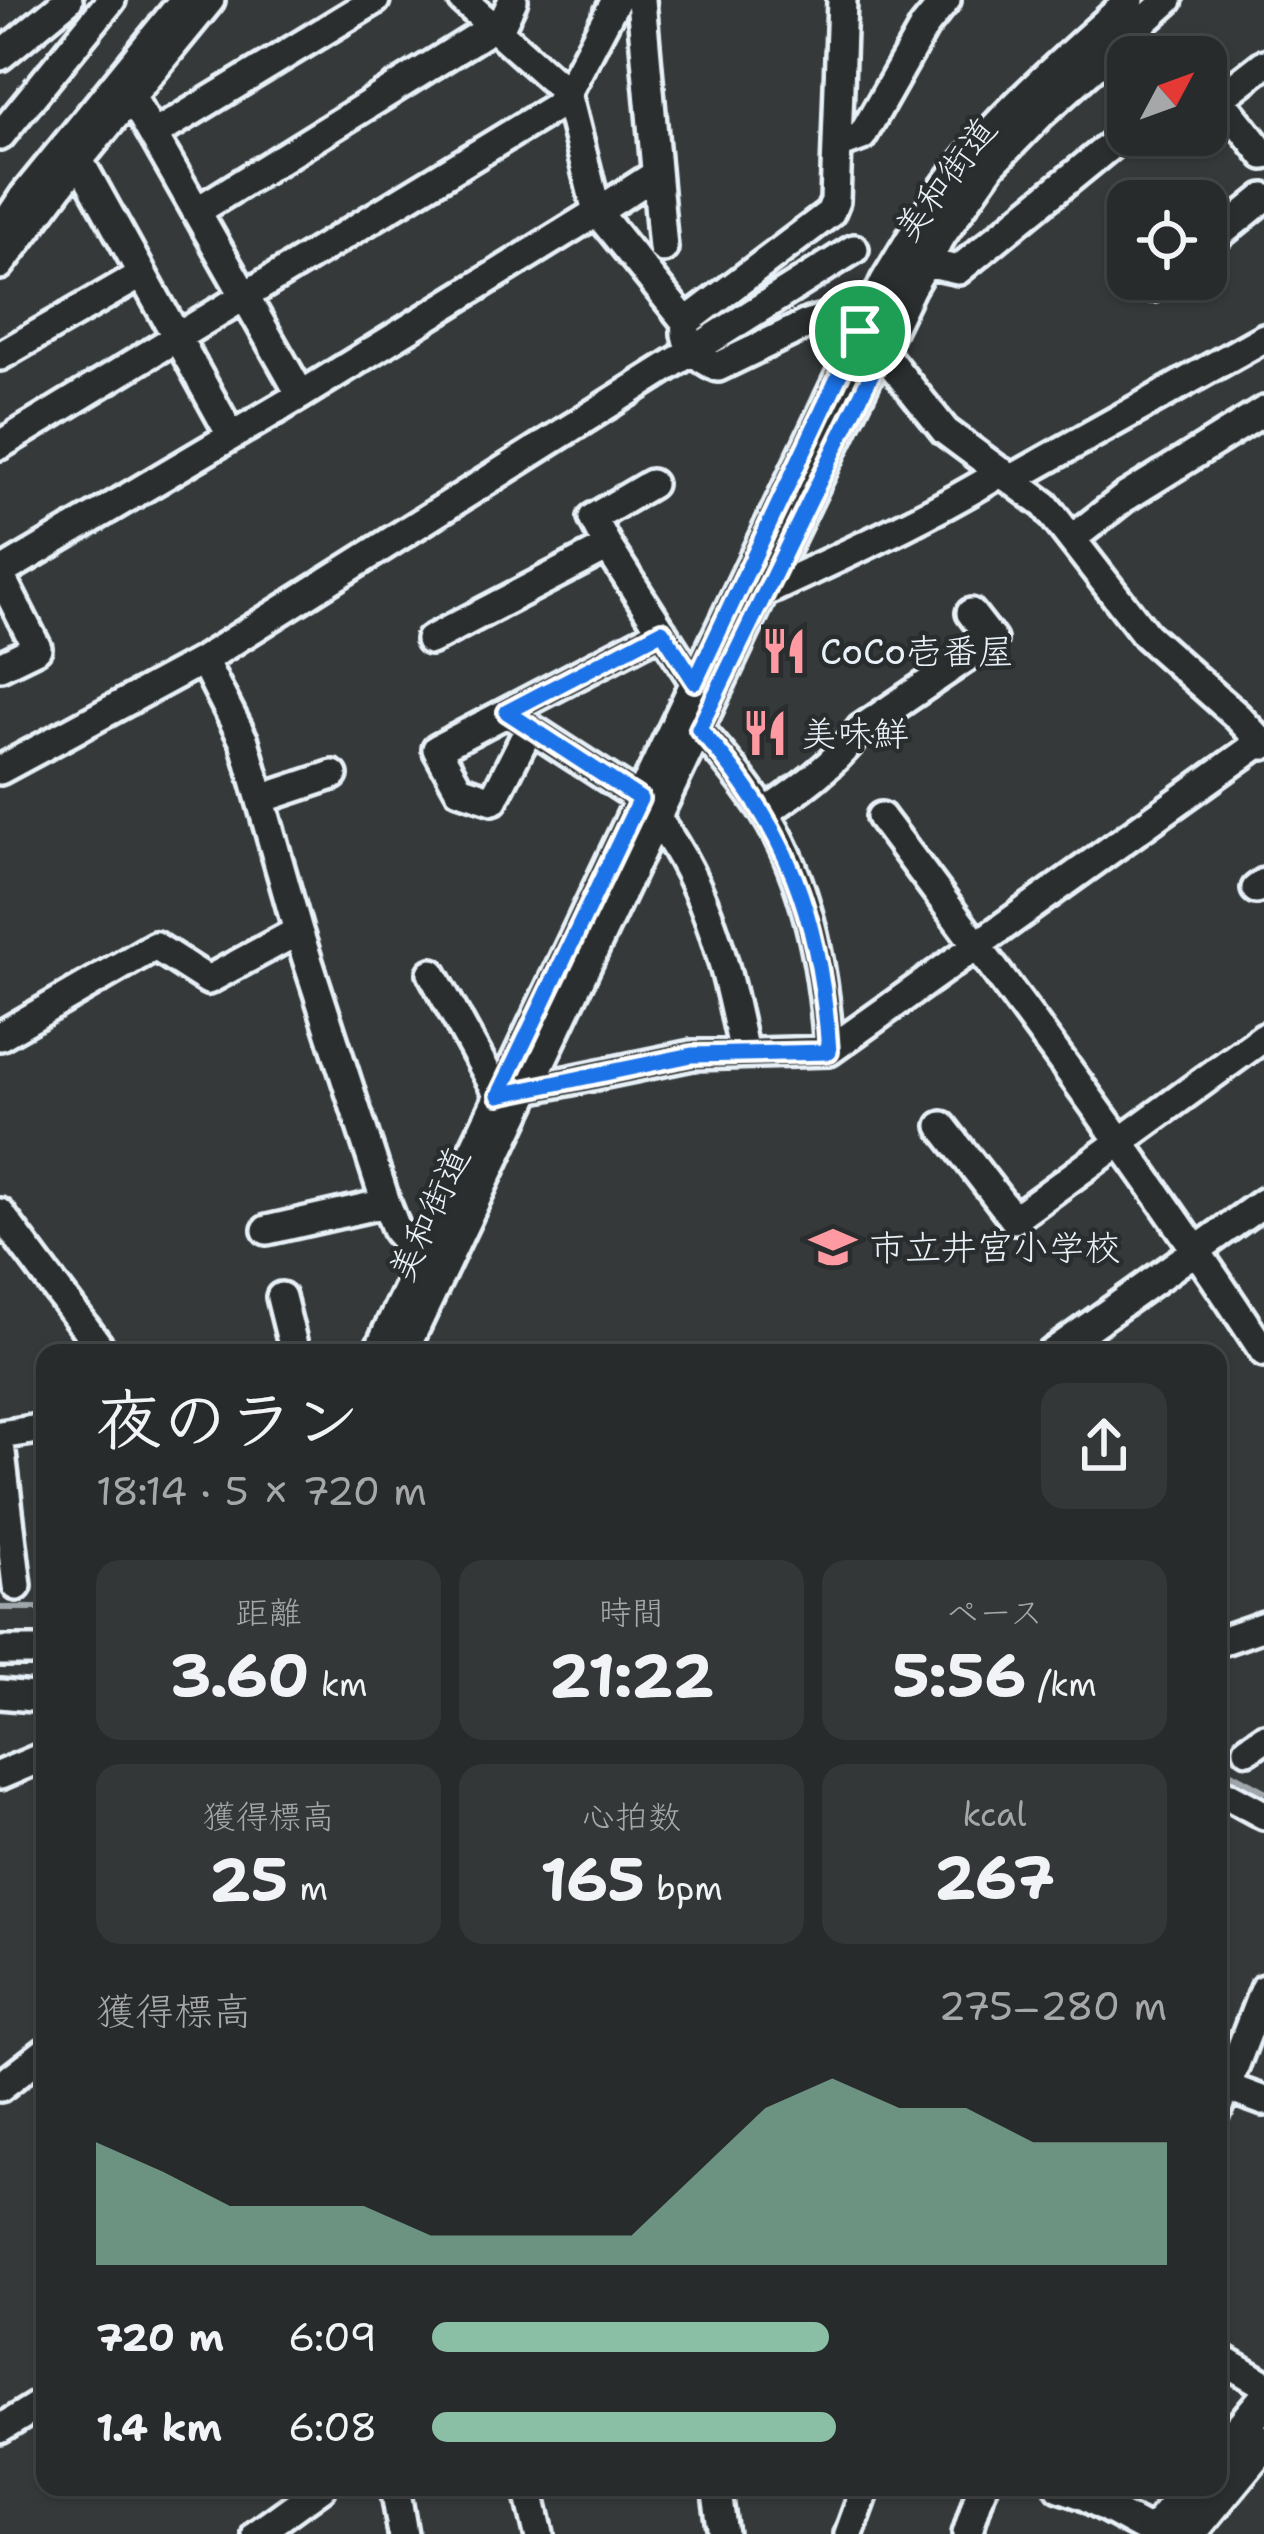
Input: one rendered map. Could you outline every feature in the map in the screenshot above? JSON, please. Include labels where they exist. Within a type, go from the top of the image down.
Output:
[{"type":"main road","points":[[1227,2445],[1264,2401]]},
{"type":"main road","points":[[1227,2486],[1264,2441]]},
{"type":"main road","points":[[1154,2534],[1185,2496]]},
{"type":"main road","points":[[1188,2534],[1219,2496]]},
{"type":"street","points":[[0,56],[68,0]]},
{"type":"street","points":[[0,136],[111,0]]},
{"type":"street","points":[[0,232],[184,0]]},
{"type":"street","points":[[0,265],[210,0]]},
{"type":"street","points":[[153,135],[375,0]]},
{"type":"street","points":[[432,973],[499,1095],[692,1055],[829,1052],[1263,744],[1146,635],[1045,505],[945,431],[855,326],[837,320],[809,322],[718,367],[702,361],[597,212],[567,93],[463,0]]},
{"type":"street","points":[[196,212],[495,29],[513,0]]},
{"type":"street","points":[[0,445],[555,106],[567,93],[616,0]]},
{"type":"street","points":[[641,0],[663,248]]},
{"type":"street","points":[[688,336],[830,213],[836,201],[842,0]]},
{"type":"street","points":[[838,145],[862,136],[924,27],[946,0]]},
{"type":"street","name":"美和街道","points":[[407,1344],[528,1088],[649,809],[695,682],[886,281],[939,194],[976,148],[1130,0]]},
{"type":"street","name":"美和街道","points":[[381,1344],[499,1095],[649,809],[699,729],[941,235],[992,164],[1168,0]]},
{"type":"street","points":[[1227,84],[1264,64]]},
{"type":"street","points":[[132,98],[301,394]]},
{"type":"street","points":[[1227,109],[1264,155]]},
{"type":"street","points":[[926,262],[958,270],[1107,148]]},
{"type":"street","points":[[79,160],[231,435]]},
{"type":"street","points":[[0,665],[37,648],[0,574],[656,174]]},
{"type":"street","points":[[1227,227],[1264,198]]},
{"type":"street","points":[[0,770],[203,660],[688,336],[854,249]]},
{"type":"street","points":[[0,356],[142,274]]},
{"type":"street","points":[[763,593],[1007,476],[1264,338]]},
{"type":"street","points":[[1073,538],[1124,498],[1264,412]]},
{"type":"street","points":[[651,484],[593,518],[695,682]]},
{"type":"street","points":[[430,640],[608,547]]},
{"type":"street","points":[[764,813],[823,772],[861,729],[992,640],[971,613]]},
{"type":"street","points":[[662,631],[519,720],[649,809],[670,838],[716,932],[744,1053]]},
{"type":"street","points":[[203,660],[244,741],[298,931],[386,1203],[397,1231],[423,1258]]},
{"type":"street","points":[[699,729],[764,813],[796,879],[826,1002],[829,1052]]},
{"type":"street","points":[[261,800],[333,775]]},
{"type":"street","points":[[881,817],[1198,1250],[1264,1352]]},
{"type":"street","points":[[0,1036],[155,946],[208,980],[298,931]]},
{"type":"street","points":[[942,1126],[1014,1219],[1264,1037]]},
{"type":"street","points":[[1065,1344],[1264,1202]]},
{"type":"street","points":[[267,1230],[386,1203]]},
{"type":"street","points":[[0,1213],[12,1248],[96,1344]]},
{"type":"street","points":[[281,1298],[293,1344]]},
{"type":"street","points":[[0,1435],[36,1429]]},
{"type":"street","points":[[0,1444],[21,1586]]},
{"type":"street","points":[[1227,1639],[1264,1626]]},
{"type":"street","points":[[0,1651],[36,1651]]},
{"type":"street","points":[[0,1694],[36,1698]]},
{"type":"street","points":[[0,1775],[36,1760]]},
{"type":"street","points":[[1227,1795],[1264,1815]]},
{"type":"street","points":[[1227,2076],[1264,1989]]},
{"type":"street","points":[[0,2087],[36,2059]]},
{"type":"street","points":[[1227,2094],[1264,2101]]},
{"type":"street","points":[[1227,2361],[1264,2384]]},
{"type":"street","points":[[0,2429],[36,2407]]},
{"type":"street","points":[[256,2534],[309,2496]]},
{"type":"street","points":[[397,2496],[403,2534]]},
{"type":"street","points":[[530,2496],[539,2534]]},
{"type":"street","points":[[717,2496],[723,2534]]},
{"type":"street","points":[[849,2534],[863,2496]]},
{"type":"street","points":[[967,2534],[979,2496]]},
{"type":"street","points":[[1087,2496],[1154,2534]]},
{"type":"waterway","points":[[0,1608],[36,1608]]},
{"type":"waterway","points":[[1227,1771],[1264,1791]]},
{"type":"place","name":"CoCo壱番屋","points":[[784,651]]},
{"type":"place","name":"美味鮮","points":[[765,733]]},
{"type":"place","name":"市立井宮小学校","points":[[833,1247]]},
{"type":"route","points":[[860,331],[882,352],[699,729],[764,813],[796,879],[826,1002],[829,1052],[692,1055],[499,1095],[640,799],[507,712],[662,631],[695,682],[860,331]]}]
